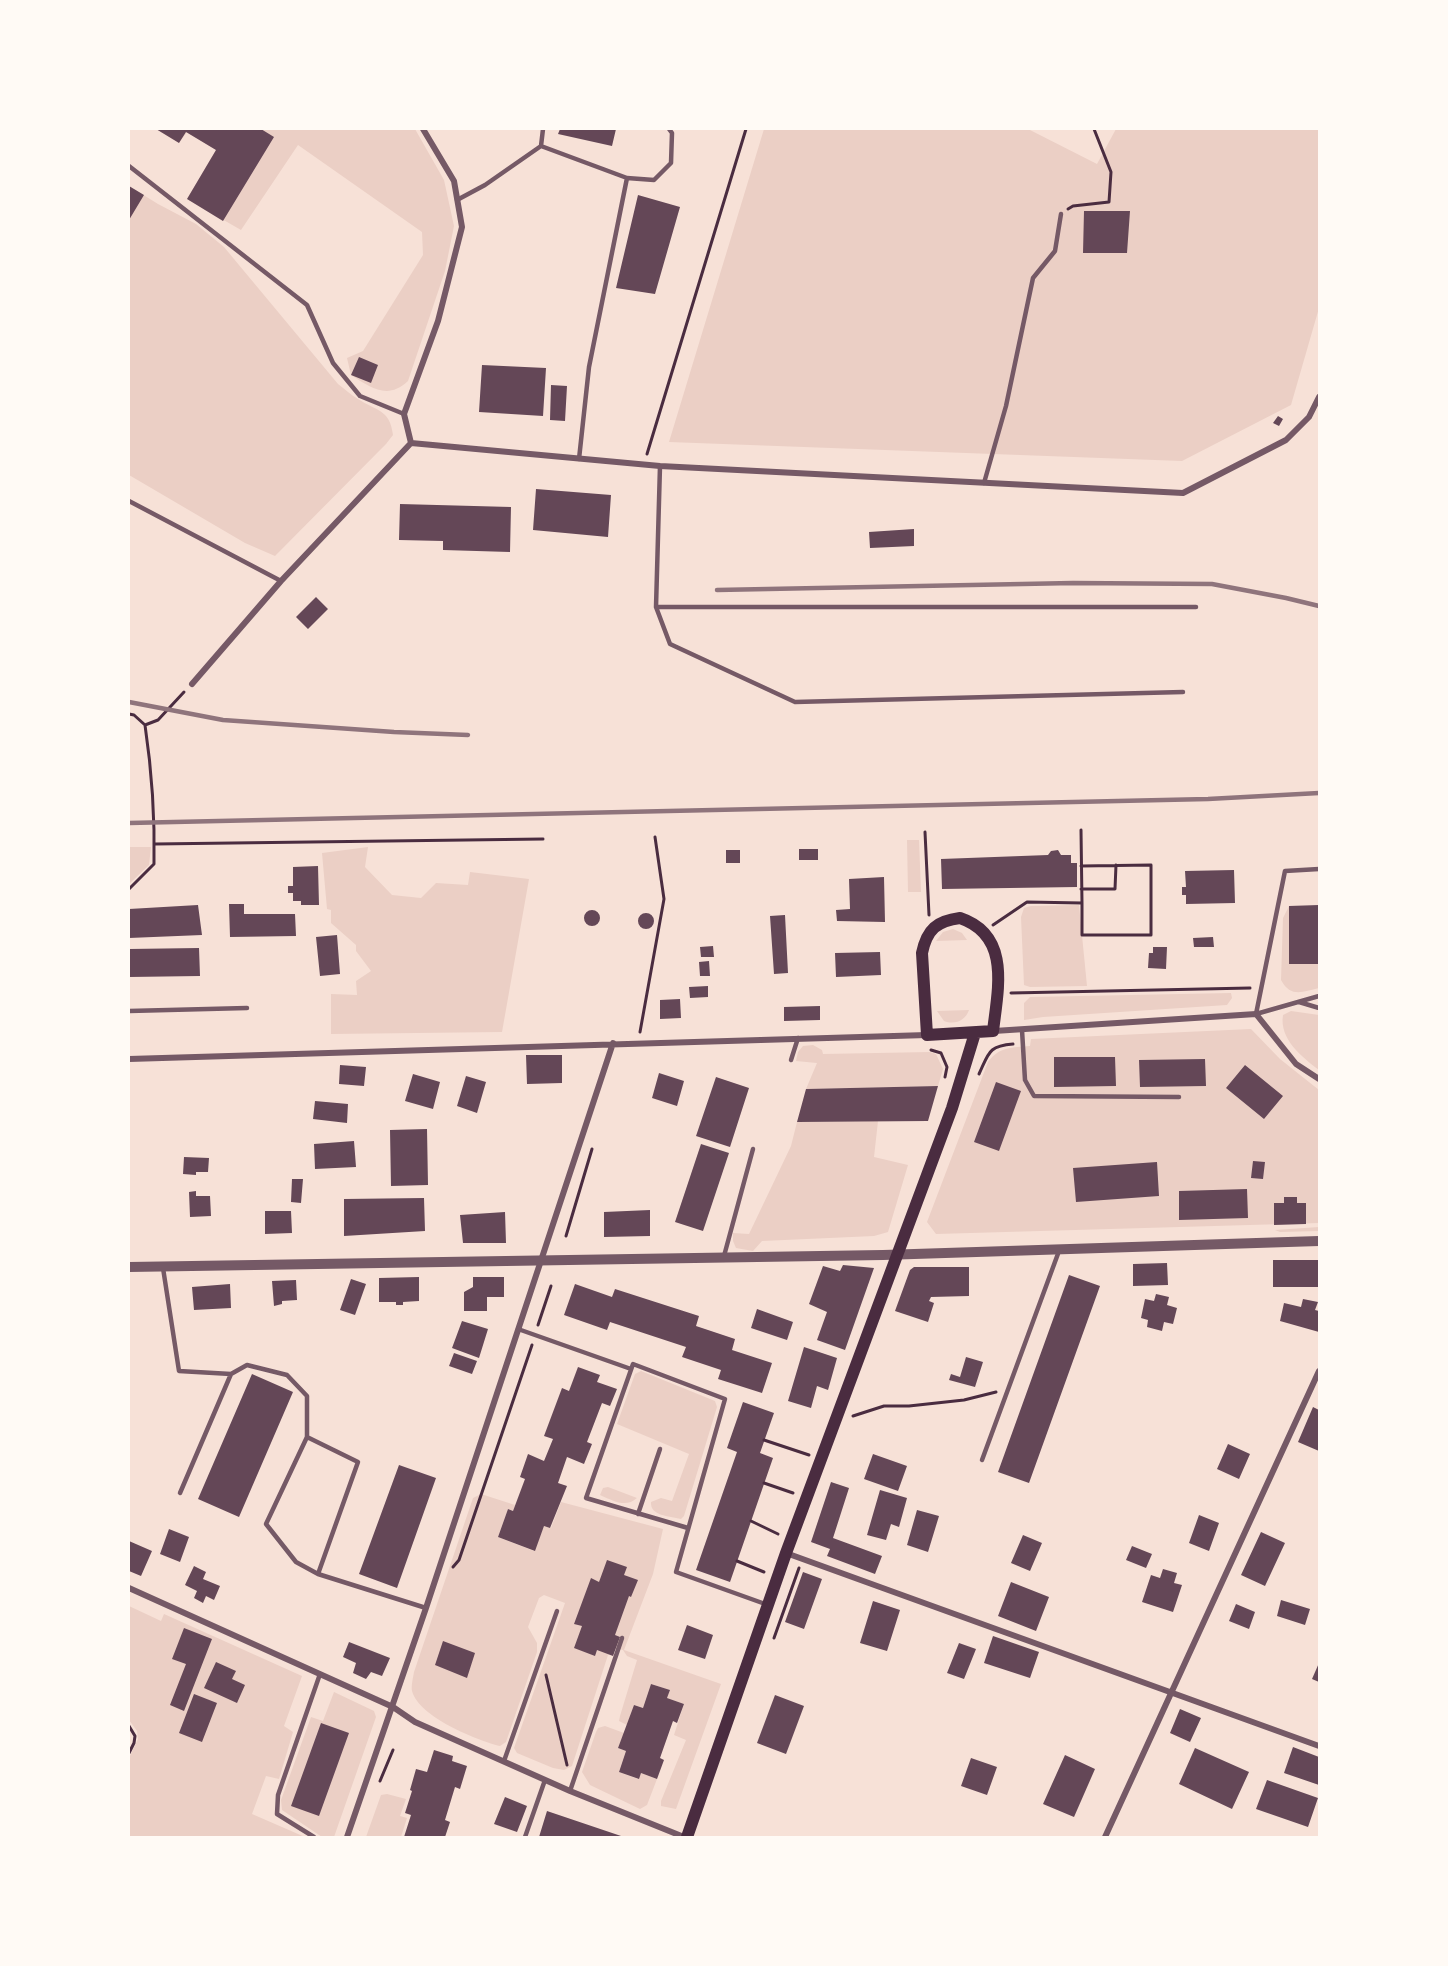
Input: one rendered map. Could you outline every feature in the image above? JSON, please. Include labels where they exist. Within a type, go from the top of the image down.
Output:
[{"type":"main road","points":[[960,918],[973,922],[984,931],[997,955],[997,992],[993,1031],[927,1035],[922,953],[925,940],[938,924],[949,919],[960,918]]},
{"type":"main road","points":[[685,1837],[786,1553],[952,1108],[975,1033]]},
{"type":"street","points":[[411,443],[404,414],[438,321],[462,227],[454,182],[423,129]]},
{"type":"street","points":[[411,443],[644,465],[1183,493],[1286,440],[1309,417],[1319,397]]},
{"type":"street","points":[[192,684],[281,581],[411,443]]},
{"type":"street","points":[[993,1031],[1256,1014],[1296,1064],[1319,1079]]},
{"type":"street","points":[[129,1059],[927,1035]]},
{"type":"street","points":[[347,1837],[393,1707],[613,1043]]},
{"type":"street","points":[[129,1268],[724,1258],[1319,1241]]},
{"type":"street","points":[[1105,1837],[1319,1371]]},
{"type":"street","points":[[786,1553],[1319,1746]]},
{"type":"street","points":[[129,1588],[393,1707],[415,1722],[545,1780],[685,1837]]},
{"type":"lane","points":[[457,200],[485,185],[541,146],[543,129]]},
{"type":"lane","points":[[541,146],[627,178],[654,180],[671,163],[672,133],[669,129]]},
{"type":"lane","points":[[129,166],[307,304],[333,363],[360,396],[404,414]]},
{"type":"lane","points":[[579,459],[589,367],[627,178]]},
{"type":"lane","points":[[984,483],[1006,406],[1033,278],[1055,250],[1061,214]]},
{"type":"lane","points":[[660,466],[656,607],[670,644],[795,702],[1183,692]]},
{"type":"lane","points":[[129,501],[281,581]]},
{"type":"lane","points":[[656,607],[1196,607]]},
{"type":"lane","points":[[1319,869],[1285,871],[1256,1014],[1319,996]]},
{"type":"lane","points":[[1299,1002],[1319,1008]]},
{"type":"lane","points":[[129,1011],[247,1008]]},
{"type":"lane","points":[[1022,1030],[1025,1080],[1034,1096],[1179,1097]]},
{"type":"lane","points":[[791,1060],[798,1038]]},
{"type":"lane","points":[[724,1258],[753,1149]]},
{"type":"lane","points":[[982,1460],[1060,1249]]},
{"type":"lane","points":[[163,1267],[179,1371],[231,1374],[247,1365],[287,1375],[307,1396],[307,1437],[266,1524],[296,1562],[318,1574],[426,1608]]},
{"type":"lane","points":[[518,1329],[631,1369]]},
{"type":"lane","points":[[688,1528],[586,1498],[633,1364],[725,1399],[676,1572],[768,1605]]},
{"type":"lane","points":[[180,1493],[231,1374]]},
{"type":"lane","points":[[307,1437],[358,1462],[318,1574]]},
{"type":"lane","points":[[638,1514],[660,1449]]},
{"type":"lane","points":[[504,1761],[557,1611]]},
{"type":"lane","points":[[571,1789],[622,1638]]},
{"type":"lane","points":[[314,1837],[277,1815],[278,1796],[320,1674]]},
{"type":"lane","points":[[525,1837],[545,1780]]},
{"type":"path","points":[[644,465],[746,129]]},
{"type":"path","points":[[1061,214],[1072,206],[1109,202],[1111,172],[1094,129]]},
{"type":"path","points":[[145,725],[158,720],[192,684]]},
{"type":"path","points":[[129,714],[145,725],[153,784],[155,844],[154,864],[129,889]]},
{"type":"path","points":[[1081,830],[1081,866],[1081,889],[1082,935],[1151,935],[1151,864],[1081,866]]},
{"type":"path","points":[[925,832],[930,932]]},
{"type":"path","points":[[638,1042],[664,899],[655,837]]},
{"type":"path","points":[[155,844],[543,839]]},
{"type":"path","points":[[1081,889],[1115,889],[1116,865]]},
{"type":"path","points":[[984,931],[1027,902],[1082,903]]},
{"type":"path","points":[[997,992],[1262,987]]},
{"type":"path","points":[[922,1047],[941,1053],[947,1067],[944,1080]]},
{"type":"path","points":[[451,1569],[459,1560],[551,1286]]},
{"type":"path","points":[[854,1416],[884,1406],[931,1404],[964,1400],[996,1392],[1007,1393]]},
{"type":"path","points":[[764,1440],[811,1456]]},
{"type":"path","points":[[764,1483],[797,1494]]},
{"type":"path","points":[[751,1521],[782,1536]]},
{"type":"path","points":[[737,1561],[768,1574]]},
{"type":"path","points":[[541,1656],[571,1789]]},
{"type":"path","points":[[129,1725],[135,1736],[129,1753]]},
{"type":"shaded area","points":[[156,129],[415,129],[444,180],[454,226],[445,271],[408,381],[393,390],[373,388],[351,375],[347,358],[363,351],[423,255],[422,232],[298,145],[241,230],[187,199],[216,150],[187,132],[179,143]]},
{"type":"shaded area","points":[[764,129],[1028,129],[1097,164],[1116,129],[1319,129],[1319,308],[1291,405],[1182,461],[669,442]]},
{"type":"shaded area","points":[[129,186],[196,224],[224,247],[338,384],[381,412],[389,420],[393,435],[386,444],[275,556],[245,543],[129,475]]},
{"type":"shaded area","points":[[907,840],[919,840],[921,892],[908,892]]},
{"type":"shaded area","points":[[129,847],[151,847],[149,865],[129,884]]},
{"type":"shaded area","points":[[368,847],[365,867],[392,895],[421,898],[436,883],[468,885],[470,872],[529,879],[502,1032],[331,1034],[331,994],[357,995],[356,981],[371,971],[356,951],[356,945],[331,923],[331,910],[327,909],[322,853]]},
{"type":"shaded area","points":[[1079,905],[1087,986],[1030,987],[1024,985],[1021,917],[1024,908]]},
{"type":"shaded area","points":[[1289,906],[1289,963],[1319,964],[1319,988],[1297,992],[1285,986],[1281,980],[1283,918]]},
{"type":"shaded area","points":[[953,929],[962,933],[967,940],[936,941],[943,932]]},
{"type":"shaded area","points":[[1231,993],[1232,998],[1227,1005],[1024,1020],[1024,1003],[1030,997]]},
{"type":"shaded area","points":[[969,1010],[962,1019],[952,1023],[944,1021],[937,1011]]},
{"type":"shaded area","points":[[1291,1011],[1319,1015],[1319,1070],[1288,1040],[1283,1015]]},
{"type":"shaded area","points":[[1251,1029],[1280,1059],[1319,1090],[1319,1223],[936,1234],[927,1222],[988,1062],[1002,1050],[1030,1046],[1031,1039]]},
{"type":"shaded area","points":[[813,1045],[822,1050],[823,1054],[930,1052],[936,1054],[943,1069],[938,1086],[806,1089],[817,1063],[796,1061],[798,1052],[803,1046]]},
{"type":"shaded area","points":[[878,1121],[874,1157],[908,1165],[888,1232],[874,1236],[762,1241],[753,1251],[736,1248],[733,1233],[749,1234],[791,1146],[797,1122]]},
{"type":"shaded area","points":[[1319,1227],[1319,1231],[1280,1232],[1275,1230]]},
{"type":"shaded area","points":[[641,1371],[715,1401],[717,1407],[684,1516],[681,1519],[657,1513],[651,1502],[661,1498],[672,1501],[689,1454],[617,1424],[635,1374]]},
{"type":"shaded area","points":[[608,1487],[637,1498],[624,1503],[600,1495],[603,1488]]},
{"type":"shaded area","points":[[481,1494],[515,1505],[513,1511],[508,1509],[498,1537],[534,1551],[544,1526],[551,1528],[561,1502],[663,1529],[653,1574],[624,1650],[721,1684],[676,1809],[661,1806],[661,1801],[686,1740],[674,1735],[684,1704],[667,1698],[670,1690],[651,1684],[643,1708],[634,1705],[627,1725],[619,1721],[637,1660],[627,1656],[623,1650],[616,1648],[608,1655],[572,1766],[564,1770],[553,1768],[517,1753],[514,1748],[565,1603],[544,1595],[539,1598],[528,1627],[537,1643],[537,1652],[506,1742],[500,1746],[477,1739],[450,1726],[425,1710],[417,1701],[412,1691],[414,1672],[473,1498]]},
{"type":"shaded area","points":[[129,1606],[161,1621],[164,1614],[302,1676],[284,1726],[293,1732],[279,1779],[266,1776],[252,1814],[305,1837],[129,1837],[129,1758],[138,1739],[137,1731],[129,1720]]},
{"type":"shaded area","points":[[334,1692],[374,1711],[376,1717],[334,1837],[322,1837],[282,1810],[281,1800],[311,1717],[323,1721]]},
{"type":"shaded area","points":[[605,1726],[624,1733],[618,1748],[626,1751],[619,1772],[638,1779],[641,1773],[657,1779],[647,1805],[640,1809],[590,1785],[582,1772],[598,1728]]},
{"type":"shaded area","points":[[387,1794],[406,1799],[400,1816],[407,1818],[401,1837],[366,1837],[381,1795]]},
{"type":"building","points":[[156,129],[261,129],[274,137],[223,221],[187,199],[216,150],[186,132],[179,143]]},
{"type":"building","points":[[560,129],[616,129],[612,146],[558,134]]},
{"type":"building","points":[[129,186],[144,195],[129,220]]},
{"type":"building","points":[[638,195],[680,207],[655,294],[616,288]]},
{"type":"building","points":[[1084,211],[1130,211],[1127,253],[1083,253]]},
{"type":"building","points":[[359,357],[378,365],[371,383],[351,375]]},
{"type":"building","points":[[482,365],[546,368],[543,416],[479,412]]},
{"type":"building","points":[[551,385],[567,386],[565,421],[550,420]]},
{"type":"building","points":[[1278,416],[1283,419],[1279,426],[1273,423]]},
{"type":"building","points":[[536,489],[611,495],[608,537],[533,530]]},
{"type":"building","points":[[400,504],[511,507],[510,552],[443,550],[443,541],[399,540]]},
{"type":"building","points":[[914,529],[914,546],[870,548],[869,532]]},
{"type":"building","points":[[316,597],[328,609],[308,629],[296,617]]},
{"type":"building","points":[[799,849],[818,849],[818,860],[799,860]]},
{"type":"building","points":[[726,850],[740,850],[740,863],[726,863]]},
{"type":"building","points":[[1058,850],[1061,855],[1071,855],[1071,863],[1077,863],[1077,887],[942,889],[941,859],[1048,855],[1051,851]]},
{"type":"building","points":[[318,866],[319,905],[301,905],[301,901],[293,901],[293,893],[288,893],[288,886],[293,886],[293,867]]},
{"type":"building","points":[[1234,870],[1235,903],[1186,904],[1186,895],[1182,895],[1182,887],[1186,887],[1185,871]]},
{"type":"building","points":[[884,877],[885,922],[837,921],[836,910],[850,909],[849,879]]},
{"type":"building","points":[[229,904],[244,904],[244,914],[295,914],[296,936],[230,937]]},
{"type":"building","points":[[198,905],[202,935],[129,938],[129,909]]},
{"type":"building","points":[[1319,905],[1319,964],[1289,964],[1289,906]]},
{"type":"building","points":[[589,910],[595,910],[600,918],[598,924],[589,926],[584,921],[584,915]]},
{"type":"building","points":[[643,913],[649,913],[654,921],[652,927],[643,929],[638,924],[638,918]]},
{"type":"building","points":[[785,915],[788,973],[774,974],[770,916]]},
{"type":"building","points":[[337,935],[340,974],[320,976],[316,937]]},
{"type":"building","points":[[1213,937],[1214,947],[1194,947],[1193,938]]},
{"type":"building","points":[[713,946],[714,957],[701,957],[700,947]]},
{"type":"building","points":[[1153,947],[1167,947],[1166,969],[1148,968],[1149,953],[1153,953]]},
{"type":"building","points":[[199,948],[200,976],[129,977],[129,949]]},
{"type":"building","points":[[880,952],[881,975],[836,977],[835,953]]},
{"type":"building","points":[[709,961],[710,976],[700,976],[699,962]]},
{"type":"building","points":[[708,986],[708,997],[690,998],[689,987]]},
{"type":"building","points":[[680,999],[681,1018],[660,1019],[660,1000]]},
{"type":"building","points":[[820,1006],[820,1020],[784,1021],[784,1007]]},
{"type":"building","points":[[526,1055],[562,1055],[562,1083],[527,1084]]},
{"type":"building","points":[[1054,1057],[1115,1057],[1116,1086],[1054,1087]]},
{"type":"building","points":[[1205,1059],[1206,1086],[1140,1087],[1139,1060]]},
{"type":"building","points":[[340,1065],[366,1067],[364,1086],[339,1084]]},
{"type":"building","points":[[1245,1065],[1283,1096],[1264,1119],[1226,1088]]},
{"type":"building","points":[[659,1073],[684,1081],[677,1106],[652,1098]]},
{"type":"building","points":[[413,1074],[440,1082],[433,1109],[405,1101]]},
{"type":"building","points":[[466,1076],[486,1082],[477,1113],[457,1106]]},
{"type":"building","points":[[716,1077],[749,1088],[730,1147],[696,1136]]},
{"type":"building","points":[[996,1082],[1021,1091],[999,1151],[974,1142]]},
{"type":"building","points":[[938,1086],[928,1121],[797,1122],[806,1089]]},
{"type":"building","points":[[315,1101],[348,1104],[347,1123],[313,1119]]},
{"type":"building","points":[[427,1129],[428,1185],[391,1186],[390,1130]]},
{"type":"building","points":[[354,1141],[356,1167],[315,1169],[314,1144]]},
{"type":"building","points":[[701,1144],[729,1153],[703,1231],[675,1222]]},
{"type":"building","points":[[184,1157],[209,1158],[208,1172],[196,1172],[196,1175],[183,1174]]},
{"type":"building","points":[[1253,1161],[1265,1162],[1263,1179],[1251,1178]]},
{"type":"building","points":[[1157,1162],[1159,1196],[1076,1202],[1073,1168]]},
{"type":"building","points":[[292,1179],[303,1179],[301,1203],[291,1202]]},
{"type":"building","points":[[1247,1189],[1248,1218],[1179,1220],[1179,1191]]},
{"type":"building","points":[[196,1191],[196,1196],[210,1196],[211,1216],[190,1217],[189,1192]]},
{"type":"building","points":[[1284,1197],[1297,1197],[1297,1203],[1306,1203],[1306,1224],[1274,1225],[1274,1203],[1284,1203]]},
{"type":"building","points":[[424,1198],[425,1231],[344,1236],[344,1199]]},
{"type":"building","points":[[650,1210],[650,1236],[604,1237],[604,1212]]},
{"type":"building","points":[[265,1211],[291,1211],[292,1233],[265,1234]]},
{"type":"building","points":[[505,1212],[506,1243],[463,1243],[460,1215]]},
{"type":"building","points":[[1273,1260],[1318,1260],[1318,1287],[1273,1287]]},
{"type":"building","points":[[1167,1263],[1168,1285],[1133,1286],[1133,1264]]},
{"type":"building","points":[[843,1265],[874,1268],[845,1350],[817,1340],[827,1312],[809,1304],[823,1266],[840,1271]]},
{"type":"building","points":[[914,1267],[969,1267],[969,1296],[931,1297],[929,1301],[934,1303],[928,1322],[895,1311],[910,1270]]},
{"type":"building","points":[[1069,1275],[1100,1286],[1029,1483],[998,1472]]},
{"type":"building","points":[[419,1277],[419,1301],[403,1302],[403,1305],[396,1305],[396,1302],[379,1302],[379,1278]]},
{"type":"building","points":[[473,1277],[504,1277],[504,1297],[487,1297],[487,1311],[464,1311],[464,1292],[473,1287]]},
{"type":"building","points":[[351,1279],[366,1284],[355,1315],[340,1310]]},
{"type":"building","points":[[296,1280],[297,1300],[282,1301],[282,1304],[274,1306],[272,1281]]},
{"type":"building","points":[[230,1284],[231,1308],[194,1310],[192,1287]]},
{"type":"building","points":[[575,1284],[612,1297],[615,1289],[699,1316],[696,1326],[735,1339],[732,1350],[772,1363],[762,1393],[718,1379],[721,1370],[682,1357],[686,1347],[610,1322],[607,1330],[564,1315]]},
{"type":"building","points":[[1156,1294],[1169,1297],[1167,1305],[1177,1308],[1173,1324],[1164,1322],[1162,1331],[1147,1327],[1148,1320],[1141,1318],[1145,1299],[1154,1301]]},
{"type":"building","points":[[1303,1299],[1318,1302],[1315,1310],[1319,1311],[1319,1332],[1280,1321],[1284,1303],[1301,1307]]},
{"type":"building","points":[[757,1309],[793,1322],[787,1340],[751,1328]]},
{"type":"building","points":[[462,1321],[488,1329],[479,1358],[452,1348]]},
{"type":"building","points":[[804,1347],[837,1358],[828,1390],[817,1386],[811,1408],[788,1401]]},
{"type":"building","points":[[454,1353],[477,1361],[472,1374],[449,1366]]},
{"type":"building","points":[[966,1357],[983,1362],[975,1387],[949,1380],[951,1374],[960,1377]]},
{"type":"building","points":[[578,1367],[600,1375],[597,1382],[617,1389],[610,1406],[602,1403],[587,1442],[592,1444],[584,1464],[567,1457],[558,1483],[567,1486],[550,1528],[544,1526],[535,1551],[498,1537],[508,1509],[513,1511],[525,1479],[520,1477],[528,1454],[544,1461],[553,1439],[544,1436],[562,1388],[569,1391]]},
{"type":"building","points":[[252,1374],[293,1392],[239,1517],[198,1499]]},
{"type":"building","points":[[743,1402],[774,1413],[760,1453],[773,1458],[730,1582],[696,1570],[737,1452],[727,1448]]},
{"type":"building","points":[[1313,1407],[1319,1410],[1319,1451],[1298,1442]]},
{"type":"building","points":[[1228,1444],[1250,1454],[1239,1479],[1217,1469]]},
{"type":"building","points":[[873,1454],[907,1466],[898,1491],[864,1479]]},
{"type":"building","points":[[399,1465],[436,1478],[397,1588],[359,1574]]},
{"type":"building","points":[[831,1482],[849,1488],[833,1538],[882,1556],[875,1574],[827,1556],[830,1549],[811,1542]]},
{"type":"building","points":[[880,1490],[907,1498],[899,1527],[891,1524],[886,1540],[867,1535]]},
{"type":"building","points":[[917,1510],[939,1516],[928,1552],[907,1545]]},
{"type":"building","points":[[1199,1515],[1219,1523],[1209,1551],[1189,1543]]},
{"type":"building","points":[[169,1529],[189,1537],[180,1562],[160,1554]]},
{"type":"building","points":[[1261,1532],[1285,1543],[1265,1586],[1241,1575]]},
{"type":"building","points":[[1023,1535],[1042,1543],[1030,1571],[1011,1563]]},
{"type":"building","points":[[129,1541],[152,1551],[141,1576],[129,1571]]},
{"type":"building","points":[[1132,1546],[1152,1554],[1146,1568],[1126,1560]]},
{"type":"building","points":[[607,1560],[627,1567],[624,1575],[638,1580],[631,1597],[629,1596],[615,1635],[620,1637],[613,1656],[597,1650],[595,1656],[574,1648],[582,1626],[574,1624],[591,1578],[599,1582]]},
{"type":"building","points":[[194,1566],[206,1572],[203,1579],[220,1586],[214,1600],[206,1596],[203,1603],[194,1598],[197,1591],[185,1585]]},
{"type":"building","points":[[1163,1569],[1177,1573],[1174,1583],[1182,1585],[1173,1612],[1142,1602],[1151,1575],[1160,1578]]},
{"type":"building","points":[[803,1572],[822,1579],[804,1629],[785,1622]]},
{"type":"building","points":[[1011,1582],[1049,1597],[1036,1631],[998,1616]]},
{"type":"building","points":[[1281,1600],[1310,1609],[1305,1625],[1277,1616]]},
{"type":"building","points":[[873,1601],[900,1610],[887,1651],[860,1643]]},
{"type":"building","points":[[1236,1604],[1255,1612],[1249,1629],[1229,1621]]},
{"type":"building","points":[[687,1625],[713,1635],[705,1659],[678,1650]]},
{"type":"building","points":[[184,1628],[212,1639],[184,1711],[170,1705],[186,1664],[172,1659]]},
{"type":"building","points":[[993,1636],[1039,1652],[1030,1678],[984,1663]]},
{"type":"building","points":[[443,1641],[475,1653],[467,1678],[435,1665]]},
{"type":"building","points":[[349,1642],[390,1658],[382,1676],[371,1672],[366,1679],[353,1673],[356,1663],[343,1657]]},
{"type":"building","points":[[959,1643],[976,1649],[964,1679],[947,1673]]},
{"type":"building","points":[[216,1662],[236,1671],[232,1679],[245,1685],[237,1703],[204,1688]]},
{"type":"building","points":[[1319,1663],[1319,1682],[1312,1679]]},
{"type":"building","points":[[651,1684],[670,1690],[667,1698],[684,1704],[677,1723],[673,1721],[660,1758],[664,1760],[657,1779],[641,1773],[639,1779],[619,1772],[626,1751],[618,1748],[634,1705],[643,1708]]},
{"type":"building","points":[[194,1694],[217,1703],[202,1742],[179,1733]]},
{"type":"building","points":[[775,1695],[804,1706],[786,1754],[757,1743]]},
{"type":"building","points":[[1180,1709],[1201,1718],[1190,1742],[1170,1733]]},
{"type":"building","points":[[321,1723],[349,1733],[319,1816],[291,1806]]},
{"type":"building","points":[[1293,1747],[1319,1757],[1319,1785],[1284,1773]]},
{"type":"building","points":[[1195,1748],[1249,1772],[1232,1809],[1179,1784]]},
{"type":"building","points":[[434,1750],[453,1756],[452,1761],[467,1766],[460,1789],[455,1787],[445,1820],[450,1822],[445,1837],[404,1837],[411,1815],[405,1813],[416,1769],[427,1772]]},
{"type":"building","points":[[1065,1755],[1095,1769],[1074,1817],[1043,1804]]},
{"type":"building","points":[[971,1758],[997,1767],[987,1795],[961,1786]]},
{"type":"building","points":[[1267,1780],[1318,1798],[1308,1827],[1256,1809]]},
{"type":"building","points":[[505,1797],[527,1806],[517,1832],[494,1824]]},
{"type":"building","points":[[547,1811],[624,1837],[539,1837]]},
{"type":"railway","points":[[717,590],[1073,583],[1212,584],[1319,606]]},
{"type":"railway","points":[[129,702],[223,720],[468,735]]},
{"type":"railway","points":[[129,823],[1208,799],[1319,793]]}]
